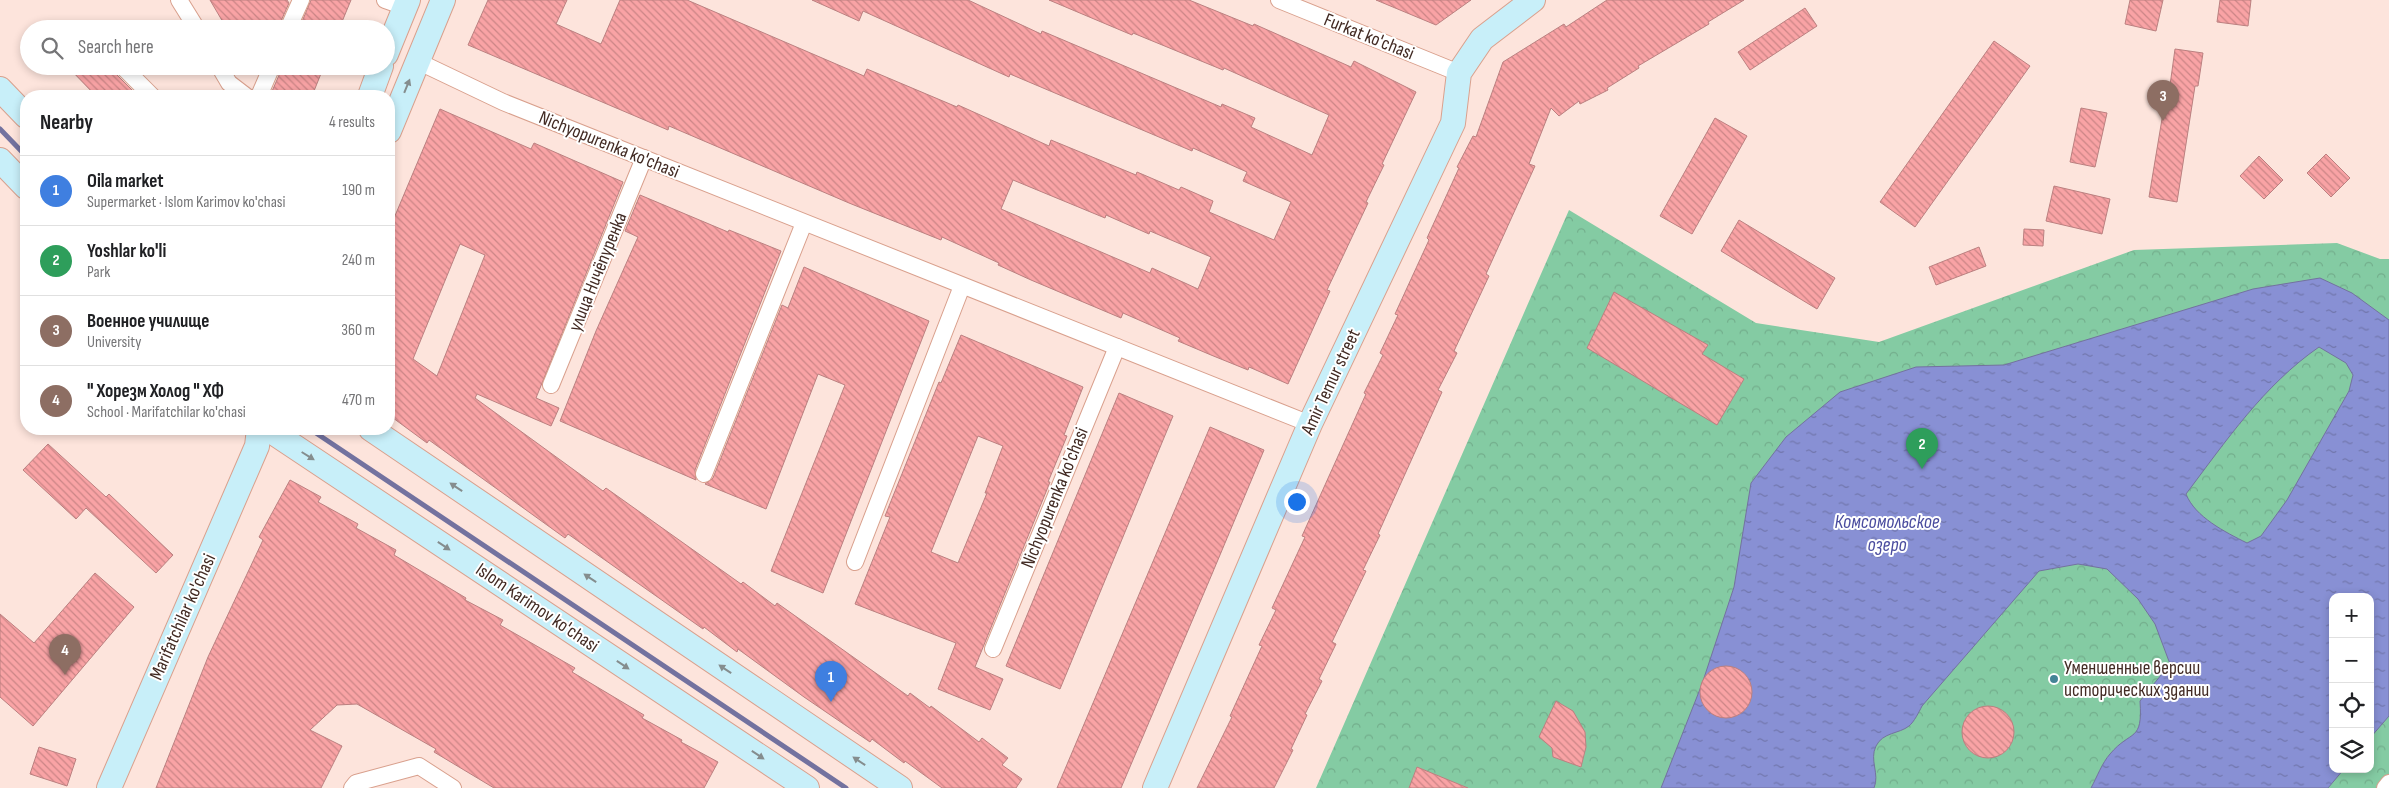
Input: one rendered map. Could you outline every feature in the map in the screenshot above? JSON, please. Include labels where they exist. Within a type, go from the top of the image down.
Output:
[{"type":"street","points":[[179,0],[191,20]]},
{"type":"street","points":[[292,20],[301,0]]},
{"type":"street","points":[[395,116],[443,0]]},
{"type":"street","name":"Furkat ko'chasi","points":[[1280,0],[1459,73]]},
{"type":"street","points":[[394,20],[399,2]]},
{"type":"street","name":"Amir Temur street","points":[[1155,788],[1310,424],[1453,123],[1459,73],[1482,39],[1525,2]]},
{"type":"street","name":"Nichyopurenka ko'chasi","points":[[417,61],[503,102],[1310,424]]},
{"type":"street","points":[[131,75],[146,90]]},
{"type":"street","points":[[224,75],[229,83],[238,90]]},
{"type":"street","points":[[262,90],[268,75]]},
{"type":"street","points":[[372,90],[378,75]]},
{"type":"street","points":[[0,89],[20,110]]},
{"type":"street","name":"улица Ничёпуренка","points":[[551,385],[644,158]]},
{"type":"street","points":[[0,160],[20,181]]},
{"type":"street","points":[[704,474],[804,223]]},
{"type":"street","points":[[854,562],[962,286]]},
{"type":"street","name":"Nichyopurenka ko'chasi","points":[[993,649],[1117,347]]},
{"type":"street","name":"Marifatchilar ko'chasi","points":[[109,788],[264,435]]},
{"type":"street","name":"Islom Karimov ko'chasi","points":[[268,435],[807,788]]},
{"type":"street","points":[[380,435],[900,788]]},
{"type":"street","points":[[352,788],[356,782],[419,766],[453,788]]},
{"type":"street","points":[[2385,788],[2389,784]]},
{"type":"green space","points":[[1569,210],[1756,323],[1879,342],[2134,250],[2337,243],[2380,259],[2389,259],[2389,775],[2378,788],[1316,788]]},
{"type":"water","name":"Комсомольское озеро","points":[[2320,278],[2352,293],[2389,320],[2389,716],[2374,733],[2374,593],[2329,593],[2329,773],[2341,773],[2328,788],[2091,788],[2107,758],[2117,746],[2137,730],[2140,723],[2140,701],[2170,664],[2155,624],[2138,599],[2107,569],[2078,564],[2039,571],[1922,706],[1911,724],[1905,729],[1879,741],[1874,751],[1876,783],[1874,788],[1661,788],[1702,684],[1734,587],[1751,483],[1786,437],[1840,392],[1916,367],[2004,365],[2253,289]],"holes":[[[2319,347],[2346,363],[2353,375],[2349,391],[2287,500],[2261,536],[2247,543],[2229,534],[2203,517],[2196,510],[2186,494],[2263,396],[2299,362]]]},
{"type":"building","points":[[210,0],[287,0],[289,3],[281,20],[222,20]]},
{"type":"building","points":[[311,0],[351,0],[343,20],[303,20]]},
{"type":"building","points":[[488,0],[567,0],[556,24],[601,44],[620,0],[687,0],[864,76],[867,69],[957,107],[958,105],[1049,146],[1051,140],[1136,175],[1137,172],[1179,190],[1181,187],[1213,201],[1209,212],[1274,240],[1291,202],[1243,181],[1247,172],[1193,148],[1192,151],[1010,74],[1009,77],[863,11],[859,21],[812,0],[968,0],[1041,34],[1042,31],[1221,107],[1222,104],[1255,118],[1251,127],[1312,155],[1329,115],[1224,68],[1223,70],[1133,33],[1132,35],[1049,0],[1189,0],[1253,26],[1254,24],[1351,67],[1354,61],[1416,92],[1382,164],[1384,165],[1366,202],[1368,203],[1327,290],[1330,291],[1288,384],[1249,367],[1248,370],[1178,341],[1180,338],[1123,313],[1121,318],[1031,280],[942,237],[941,240],[849,203],[669,126],[668,130],[468,45]],"holes":[[[1013,180],[1105,218],[1106,215],[1149,234],[1150,231],[1211,257],[1198,289],[1152,268],[1150,273],[1001,209]]]},
{"type":"building","points":[[1376,0],[1471,0],[1436,25]]},
{"type":"building","points":[[1607,0],[1744,0],[1708,22],[1709,24],[1638,66],[1639,68],[1607,88],[1608,90],[1580,104],[1579,101],[1559,116],[1551,108],[1529,164],[1535,166],[1486,274],[1489,276],[1454,351],[1457,353],[1438,390],[1442,392],[1378,534],[1380,535],[1363,570],[1366,571],[1332,642],[1336,644],[1319,679],[1322,681],[1305,714],[1307,715],[1291,749],[1293,750],[1274,788],[1197,788],[1232,717],[1230,716],[1262,646],[1259,645],[1276,610],[1272,608],[1305,537],[1302,536],[1366,394],[1364,393],[1383,355],[1380,353],[1398,315],[1395,314],[1429,240],[1427,238],[1459,168],[1457,167],[1473,136],[1476,137],[1503,62],[1564,24],[1566,27]]},
{"type":"building","points":[[2130,0],[2163,0],[2156,31],[2125,24]]},
{"type":"building","points":[[2220,0],[2251,0],[2248,26],[2217,22]]},
{"type":"building","points":[[1805,8],[1817,26],[1750,70],[1738,52]]},
{"type":"building","points":[[1994,41],[2030,66],[1915,227],[1880,202]]},
{"type":"building","points":[[2175,49],[2203,53],[2198,86],[2195,86],[2177,202],[2149,197],[2164,107],[2167,107]]},
{"type":"building","points":[[76,75],[117,75],[132,90],[90,90]]},
{"type":"building","points":[[279,75],[320,75],[314,90],[273,90]]},
{"type":"building","points":[[2081,108],[2107,113],[2095,167],[2070,162]]},
{"type":"building","points":[[440,109],[531,149],[534,143],[623,182],[536,398],[559,408],[551,426],[477,394],[475,398],[603,491],[606,488],[741,584],[743,582],[775,606],[777,603],[908,696],[910,693],[930,708],[931,706],[979,742],[982,738],[1008,758],[1002,765],[1022,779],[1016,788],[942,788],[872,739],[870,742],[738,649],[737,652],[704,627],[703,629],[568,534],[565,538],[429,440],[427,443],[395,419],[395,216]],"holes":[[[460,244],[485,255],[437,376],[413,359]]]},
{"type":"building","points":[[1715,118],[1747,136],[1692,234],[1660,216]]},
{"type":"building","points":[[2326,154],[2350,178],[2331,197],[2307,173]]},
{"type":"building","points":[[2259,156],[2283,180],[2264,199],[2240,176]]},
{"type":"building","points":[[2054,186],[2110,199],[2102,234],[2046,221]]},
{"type":"building","points":[[640,195],[728,232],[729,230],[781,251],[695,470],[696,480],[560,421],[596,331],[638,237],[625,231]]},
{"type":"building","points":[[1739,220],[1835,278],[1817,309],[1721,251]]},
{"type":"building","points":[[2024,229],[2044,230],[2043,246],[2023,245]]},
{"type":"building","points":[[1979,247],[1986,266],[1936,285],[1929,267]]},
{"type":"building","points":[[804,267],[929,321],[823,593],[771,571],[845,385],[818,374],[766,509],[705,484],[713,478],[782,305],[788,308]]},
{"type":"building","points":[[1614,292],[1708,345],[1702,354],[1744,379],[1717,425],[1587,348]]},
{"type":"building","points":[[961,335],[1083,387],[1064,435],[1067,436],[1048,482],[1050,482],[975,667],[1003,679],[990,710],[938,689],[956,643],[855,604],[890,517],[885,516],[939,382],[941,383]],"holes":[[[978,436],[1003,446],[985,493],[987,493],[958,563],[931,552]]]},
{"type":"building","points":[[1119,393],[1173,416],[1060,689],[1006,666]]},
{"type":"building","points":[[1210,427],[1264,450],[1212,574],[1121,788],[1057,788]]},
{"type":"building","points":[[48,444],[106,497],[109,494],[173,555],[156,573],[86,508],[76,519],[23,470]]},
{"type":"building","points":[[290,480],[321,497],[318,502],[358,524],[356,528],[396,550],[394,555],[466,598],[465,600],[503,620],[500,625],[575,668],[572,672],[644,715],[642,718],[718,762],[704,788],[494,788],[434,752],[436,749],[357,704],[337,705],[310,730],[342,746],[321,788],[156,788],[208,657],[263,540],[259,537]]},
{"type":"building","points":[[95,573],[134,607],[33,726],[0,697],[0,614],[34,643]]},
{"type":"building","points":[[1726,666],[1736,668],[1744,674],[1750,682],[1752,692],[1750,702],[1744,710],[1736,716],[1726,718],[1716,716],[1708,710],[1702,702],[1700,692],[1702,682],[1708,674],[1716,668]]},
{"type":"building","points":[[1556,701],[1573,711],[1585,732],[1586,747],[1581,767],[1553,757],[1552,748],[1539,737]]},
{"type":"building","points":[[1988,706],[1998,708],[2006,714],[2012,722],[2014,732],[2012,742],[2006,750],[1998,756],[1988,758],[1978,756],[1970,750],[1964,742],[1962,732],[1964,722],[1970,714],[1978,708]]},
{"type":"building","points":[[39,747],[76,759],[67,786],[30,774]]},
{"type":"building","points":[[1417,767],[1468,788],[1409,788]]},
{"type":"waterway","points":[[0,129],[20,150]]},
{"type":"waterway","points":[[319,435],[846,788]]},
{"type":"place","name":"Военное училище","points":[[2163,121]]},
{"type":"place","name":"Yoshlar ko'li","points":[[1922,469]]},
{"type":"place","name":"\" Хорезм Холод \" ХФ","points":[[65,675]]},
{"type":"place","name":"Уменшенные версии исторических здании","points":[[2054,679]]},
{"type":"place","name":"Oila market","points":[[831,702]]}]
